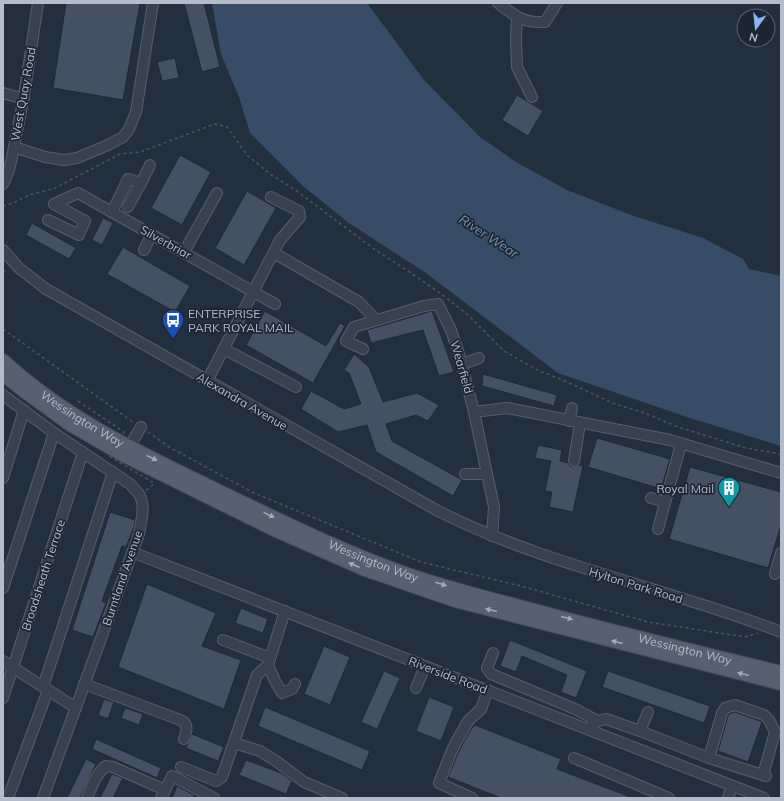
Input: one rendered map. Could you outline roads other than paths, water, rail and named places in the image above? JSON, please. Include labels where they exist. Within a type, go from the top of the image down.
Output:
[{"type":"main road","name":"Wessington Way","points":[[3,360],[35,387],[71,413],[129,447],[283,521],[410,575],[480,596],[781,672]]},
{"type":"main road","name":"Wessington Way","points":[[3,375],[70,425],[116,452],[274,530],[365,570],[455,601],[781,684]]},
{"type":"street","name":"West Quay Road","points":[[3,184],[7,176],[24,99],[38,3]]},
{"type":"street","points":[[14,147],[44,157],[64,160],[77,158],[108,146],[123,137],[129,129],[136,112],[153,3]]},
{"type":"street","points":[[498,3],[517,18],[532,23],[545,22],[556,3]]},
{"type":"street","points":[[517,18],[516,37],[518,67],[532,98]]},
{"type":"street","points":[[3,93],[24,99]]},
{"type":"street","points":[[128,207],[150,165]]},
{"type":"street","points":[[112,212],[128,179],[141,183]]},
{"type":"street","name":"Silverbriar","points":[[48,220],[78,235],[86,221],[54,204],[78,193],[275,304]]},
{"type":"street","points":[[184,252],[217,193]]},
{"type":"street","points":[[207,381],[280,240],[300,216],[299,211],[271,197]]},
{"type":"street","points":[[144,250],[152,234]]},
{"type":"street","name":"Alexandra Avenue","points":[[3,250],[19,268],[46,289],[438,511],[464,525],[492,536]]},
{"type":"street","points":[[274,254],[359,302],[376,320]]},
{"type":"street","name":"Wearfield","points":[[364,349],[346,341],[354,327],[424,306],[438,304],[452,330],[474,412],[494,507],[492,536]]},
{"type":"street","points":[[224,349],[296,387]]},
{"type":"street","points":[[462,364],[480,358]]},
{"type":"street","name":"Burntland Avenue","points":[[3,395],[54,433],[130,484],[139,494],[143,503],[139,534],[43,798]]},
{"type":"street","points":[[474,412],[507,408],[681,444],[781,473]]},
{"type":"street","points":[[569,421],[572,408]]},
{"type":"street","points":[[3,478],[24,410]]},
{"type":"street","points":[[574,461],[580,423]]},
{"type":"street","points":[[129,447],[141,427]]},
{"type":"street","points":[[3,588],[54,433]]},
{"type":"street","points":[[658,529],[681,444]]},
{"type":"street","name":"Broadsheath Terrace","points":[[3,698],[14,668],[82,452]]},
{"type":"street","points":[[8,798],[45,688],[113,472]]},
{"type":"street","points":[[466,474],[486,474]]},
{"type":"street","points":[[651,498],[665,502]]},
{"type":"street","name":"Hylton Park Road","points":[[492,536],[600,574],[750,620],[781,632]]},
{"type":"street","name":"Riverside Road","points":[[132,552],[764,798]]},
{"type":"street","points":[[775,574],[781,553]]},
{"type":"street","points":[[181,767],[216,781],[222,777],[257,675],[269,662],[285,611]]},
{"type":"street","points":[[223,640],[269,662],[275,681],[282,693],[292,689],[295,684]]},
{"type":"street","points":[[493,653],[487,668],[491,674],[575,709],[598,721]]},
{"type":"street","points":[[3,661],[76,708]]},
{"type":"street","points":[[416,688],[425,666]]},
{"type":"street","points":[[84,684],[183,721],[187,729],[184,739]]},
{"type":"street","points":[[472,798],[439,783],[453,748],[468,721],[481,709],[488,690]]},
{"type":"street","points":[[587,729],[598,721],[606,719],[708,758],[765,776],[774,732],[770,720],[764,715],[735,705],[725,708],[722,713],[708,758]]},
{"type":"street","points":[[640,731],[648,712]]},
{"type":"street","points":[[234,743],[260,751],[276,760],[304,782],[342,798]]},
{"type":"street","points":[[574,758],[669,798]]},
{"type":"street","points":[[87,798],[98,774],[101,769],[106,766],[114,767],[163,794],[172,776],[214,798]]},
{"type":"street","points":[[728,798],[732,786]]},
{"type":"water","name":"River Wear","points":[[212,3],[367,3],[424,80],[480,137],[516,162],[567,190],[631,215],[703,238],[743,259],[749,269],[781,276],[781,446],[690,418],[558,373],[426,273],[349,223],[303,186],[250,133],[239,97],[221,54]]},
{"type":"place","name":"ENTERPRISE PARK ROYAL MAIL","points":[[173,340]]},
{"type":"place","name":"Royal Mail","points":[[729,508]]}]
